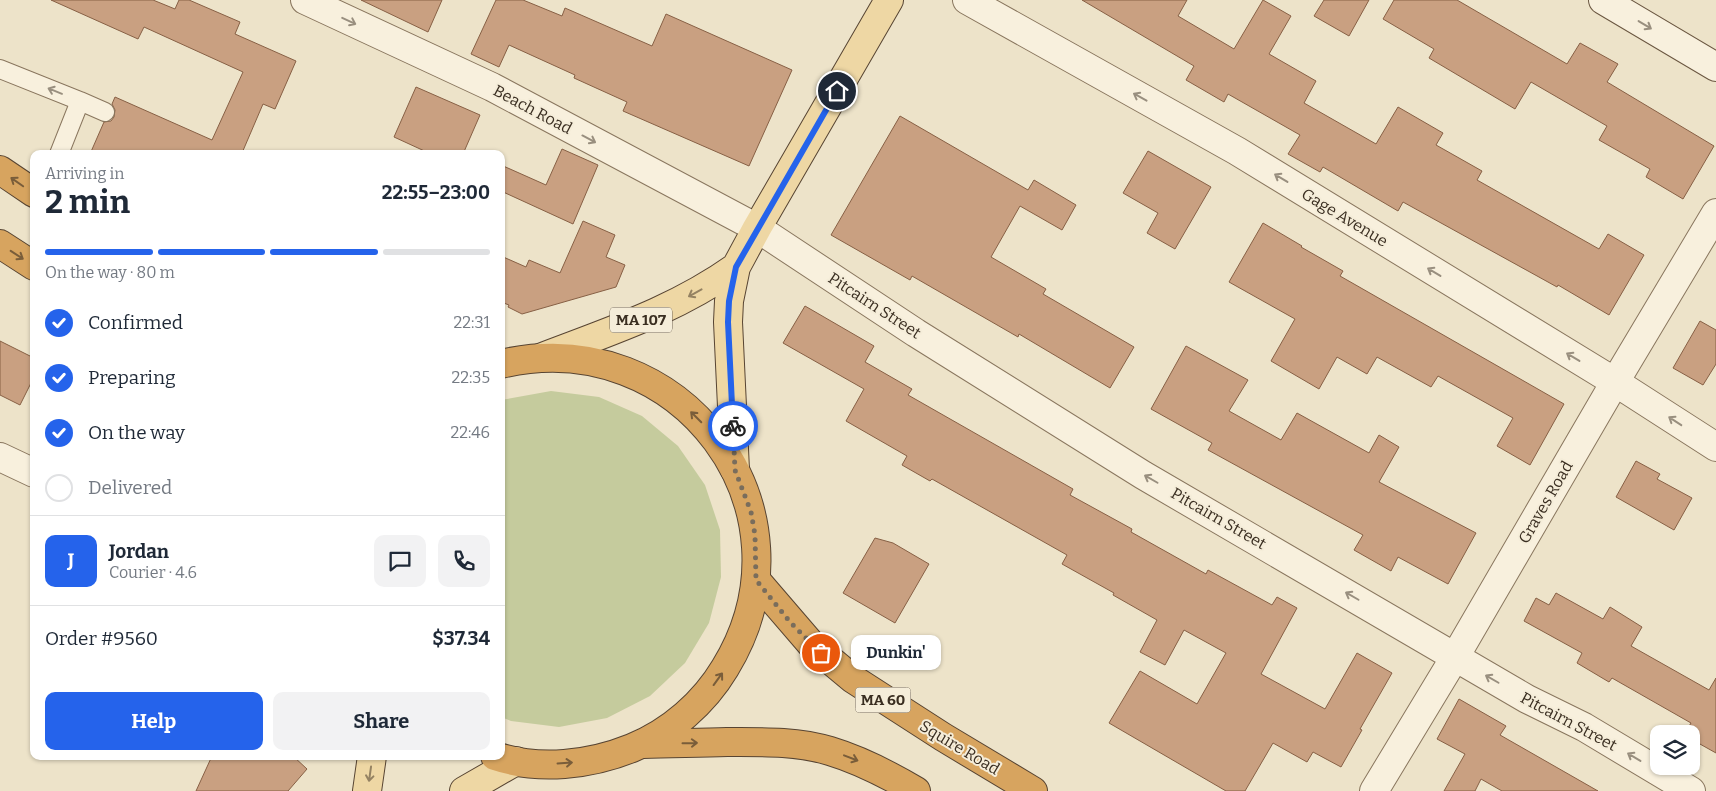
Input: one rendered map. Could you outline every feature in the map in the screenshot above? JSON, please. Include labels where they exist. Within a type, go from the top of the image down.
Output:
[{"type":"highway","points":[[0,170],[30,190]]},
{"type":"highway","points":[[0,244],[30,263]]},
{"type":"highway","points":[[505,363],[540,358],[592,361],[618,368],[642,378],[666,392],[687,408],[722,447],[735,470],[751,512],[756,550],[756,580],[751,605],[744,630],[734,654],[720,677],[704,697],[685,715],[664,731],[642,744],[608,756],[580,762],[538,764],[506,759]]},
{"type":"highway","name":"Squire Road","points":[[756,580],[811,644],[853,679],[943,738],[1033,791]]},
{"type":"highway","points":[[642,744],[770,741],[801,745],[829,750],[861,763],[916,791]]},
{"type":"main road","name":"MA 107","points":[[735,470],[728,322],[729,301],[736,267],[889,0]]},
{"type":"main road","name":"MA 107","points":[[540,358],[647,318],[712,284],[736,267]]},
{"type":"main road","points":[[367,791],[371,760]]},
{"type":"main road","points":[[464,791],[505,760]]},
{"type":"street","name":"Beach Road","points":[[305,0],[492,87],[757,228]]},
{"type":"street","name":"Gage Avenue","points":[[967,0],[1237,151],[1614,382],[1716,447]]},
{"type":"street","points":[[1603,0],[1716,67]]},
{"type":"street","name":"Graves Road","points":[[1374,791],[1455,657],[1614,382],[1716,214]]},
{"type":"street","name":"Pitcairn Street","points":[[757,228],[916,333],[1094,444],[1527,699],[1584,727],[1691,791]]},
{"type":"street","points":[[0,457],[30,471]]},
{"type":"lane","points":[[0,70],[105,112]]},
{"type":"lane","points":[[61,150],[80,101]]},
{"type":"green space","points":[[551,391],[599,397],[642,416],[678,446],[705,485],[720,530],[721,577],[709,623],[685,663],[650,696],[607,718],[559,727],[505,719],[505,399]]},
{"type":"building","points":[[51,0],[153,0],[175,9],[179,0],[189,0],[240,22],[235,34],[296,61],[275,109],[263,104],[243,150],[92,150],[104,122],[111,121],[114,117],[115,110],[112,104],[115,97],[212,140],[243,72],[144,27],[138,39]]},
{"type":"building","points":[[361,0],[442,0],[428,32]]},
{"type":"building","points":[[496,0],[523,0],[562,16],[565,8],[652,46],[666,14],[792,70],[749,166],[623,111],[627,102],[574,78],[575,75],[509,45],[499,67],[471,54]]},
{"type":"building","points":[[1082,0],[1187,0],[1178,16],[1234,49],[1263,0],[1291,16],[1269,54],[1316,81],[1304,103],[1376,144],[1398,107],[1443,133],[1436,145],[1482,171],[1477,180],[1599,249],[1608,234],[1644,255],[1609,315],[1558,285],[1557,287],[1403,202],[1398,211],[1323,167],[1320,172],[1288,154],[1300,135],[1228,94],[1224,102],[1186,80],[1194,66]]},
{"type":"building","points":[[1324,0],[1369,0],[1349,36],[1314,16]]},
{"type":"building","points":[[1394,0],[1457,0],[1567,64],[1580,43],[1618,64],[1607,82],[1714,146],[1683,199],[1646,177],[1650,169],[1599,140],[1607,126],[1531,82],[1515,109],[1429,58],[1434,49],[1383,19]]},
{"type":"building","points":[[416,87],[480,115],[465,150],[422,150],[394,137]]},
{"type":"building","points":[[900,116],[1028,190],[1034,180],[1076,205],[1062,230],[1020,206],[991,257],[1046,289],[1043,294],[1134,347],[1110,388],[1019,334],[1018,337],[912,276],[910,280],[831,235]]},
{"type":"building","points":[[562,149],[598,165],[573,224],[505,193],[505,167],[546,185]]},
{"type":"building","points":[[1148,151],[1211,187],[1175,249],[1147,233],[1158,213],[1123,193]]},
{"type":"building","points":[[583,221],[615,235],[606,257],[625,265],[616,287],[522,314],[505,304],[505,258],[526,267],[529,260],[560,273]]},
{"type":"building","points":[[1263,223],[1343,271],[1340,276],[1564,404],[1530,465],[1497,446],[1513,418],[1438,376],[1431,387],[1377,357],[1367,374],[1337,357],[1319,389],[1271,361],[1295,319],[1229,282]]},
{"type":"building","points":[[805,306],[874,346],[865,362],[912,389],[908,395],[1073,489],[1070,495],[1132,529],[1131,532],[1206,574],[1208,570],[1272,605],[1277,597],[1297,608],[1261,674],[1325,709],[1357,653],[1392,673],[1341,767],[1313,752],[1307,762],[1273,743],[1245,791],[1226,791],[1109,723],[1140,671],[1197,704],[1226,653],[1184,630],[1165,665],[1140,652],[1157,620],[1062,564],[1067,555],[932,479],[930,481],[902,465],[907,456],[846,421],[864,389],[783,343]]},
{"type":"building","points":[[1700,321],[1716,330],[1716,364],[1703,385],[1673,368]]},
{"type":"building","points":[[0,341],[30,356],[30,385],[20,405],[0,395]]},
{"type":"building","points":[[1186,346],[1248,380],[1229,411],[1281,440],[1297,413],[1369,453],[1379,435],[1399,447],[1379,482],[1476,533],[1448,584],[1398,557],[1391,571],[1354,550],[1363,535],[1208,450],[1212,443],[1151,409]]},
{"type":"building","points":[[1636,461],[1660,474],[1657,479],[1692,498],[1674,530],[1616,497]]},
{"type":"building","points":[[875,538],[893,543],[929,564],[895,623],[843,593]]},
{"type":"building","points":[[1556,593],[1603,619],[1610,607],[1642,627],[1631,646],[1709,690],[1716,678],[1716,753],[1700,744],[1700,725],[1690,725],[1691,723],[1612,678],[1609,682],[1577,663],[1582,653],[1524,621],[1536,598],[1549,605]]},
{"type":"building","points":[[1459,699],[1506,726],[1500,735],[1598,791],[1502,791],[1481,779],[1475,791],[1444,791],[1465,754],[1437,739]]},
{"type":"building","points":[[210,760],[297,760],[307,769],[288,791],[196,791]]},
{"type":"way so far","points":[[733,426],[735,470],[751,512],[755,535],[756,580],[790,622],[821,653]]},
{"type":"place","name":"Dunkin'","points":[[821,653]]},
{"type":"route","points":[[733,426],[728,322],[729,301],[736,267],[837,91]]}]
